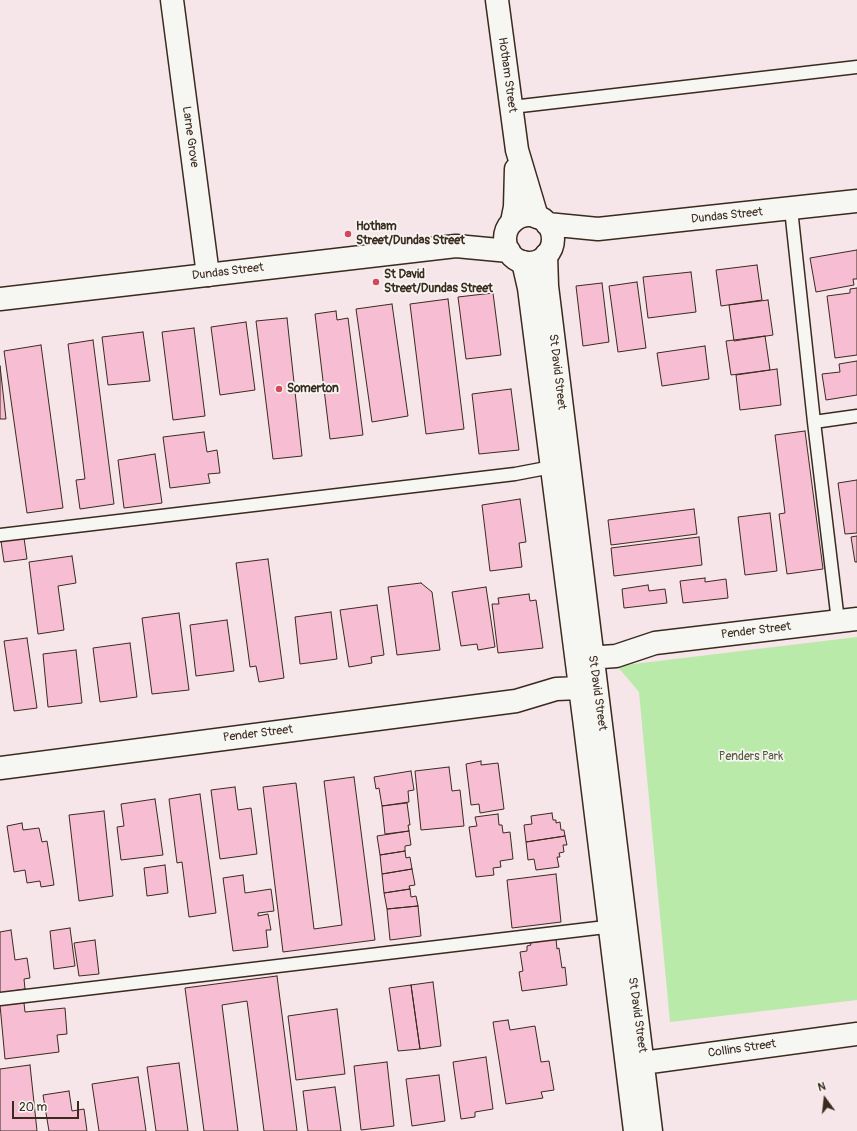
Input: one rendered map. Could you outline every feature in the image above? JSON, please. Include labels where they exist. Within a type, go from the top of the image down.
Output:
[{"type":"street","name":"Larne Grove","points":[[172,0],[208,275]]},
{"type":"street","name":"Hotham Street","points":[[497,0],[517,150],[515,207],[510,225]]},
{"type":"street","name":"Hotham Street","points":[[517,150],[542,220]]},
{"type":"street","name":"Dundas Street","points":[[549,251],[598,230],[857,201]]},
{"type":"street","points":[[531,215],[542,220],[552,235],[549,251],[535,262],[516,257],[505,239],[510,225],[524,216],[531,215]]},
{"type":"street","name":"Dundas Street","points":[[542,220],[598,230]]},
{"type":"street","name":"Dundas Street","points":[[0,299],[456,246],[510,225]]},
{"type":"street","name":"Dundas Street","points":[[456,246],[516,257]]},
{"type":"street","name":"St David Street","points":[[549,251],[547,286],[560,466]]},
{"type":"street","name":"St David Street","points":[[516,257],[529,288],[560,466],[586,652],[586,693],[635,1064],[651,1131]]},
{"type":"street","name":"Pender Street","points":[[586,652],[616,656],[655,644],[848,620]]},
{"type":"street","name":"Pender Street","points":[[0,768],[516,701],[558,704],[586,693]]},
{"type":"street","name":"Collins Street","points":[[635,1064],[857,1034]]},
{"type":"street","name":"St David Street","points":[[635,1064],[635,1131]]},
{"type":"lane","points":[[512,107],[857,67]]},
{"type":"lane","points":[[791,209],[814,422],[848,620]]},
{"type":"lane","points":[[814,422],[857,416]]},
{"type":"lane","points":[[0,535],[507,475],[560,466]]},
{"type":"lane","points":[[0,999],[617,926]]},
{"type":"green space","name":"Penders Park","points":[[857,637],[857,1000],[670,1022],[639,692],[617,666]]},
{"type":"building","points":[[857,250],[857,279],[853,279],[854,285],[816,292],[810,258]]},
{"type":"building","points":[[757,265],[762,300],[721,306],[716,270]]},
{"type":"building","points":[[691,272],[696,312],[648,318],[643,277]]},
{"type":"building","points":[[637,282],[646,348],[618,352],[609,286]]},
{"type":"building","points":[[602,283],[609,342],[583,346],[576,286]]},
{"type":"building","points":[[857,288],[857,355],[835,358],[827,296],[850,293],[850,289]]},
{"type":"building","points":[[493,293],[501,355],[466,359],[458,297]]},
{"type":"building","points":[[448,299],[464,429],[426,434],[410,304]]},
{"type":"building","points":[[768,300],[773,335],[734,341],[729,305]]},
{"type":"building","points":[[392,304],[408,416],[372,422],[356,309]]},
{"type":"building","points":[[336,311],[337,320],[348,318],[363,435],[330,439],[315,314]]},
{"type":"building","name":"Somerton","points":[[287,318],[302,456],[273,459],[256,321]]},
{"type":"building","points":[[246,322],[255,390],[220,395],[211,327]]},
{"type":"building","points":[[194,328],[205,416],[173,420],[162,332]]},
{"type":"building","points":[[143,332],[150,381],[108,385],[102,337]]},
{"type":"building","points":[[765,336],[770,370],[731,375],[726,341]]},
{"type":"building","points":[[93,340],[114,504],[80,509],[76,480],[85,479],[68,344]]},
{"type":"building","points":[[41,345],[63,508],[27,513],[4,351]]},
{"type":"building","points":[[705,346],[709,379],[662,386],[657,353]]},
{"type":"building","points":[[857,361],[857,395],[826,400],[822,374],[840,372],[839,364]]},
{"type":"building","points":[[0,366],[6,419],[0,419]]},
{"type":"building","points":[[777,369],[781,405],[740,410],[736,375]]},
{"type":"building","points":[[511,389],[519,450],[479,454],[472,394]]},
{"type":"building","points":[[805,431],[823,569],[787,574],[779,514],[785,513],[775,435]]},
{"type":"building","points":[[204,432],[207,452],[217,450],[220,473],[208,474],[210,483],[170,488],[163,437]]},
{"type":"building","points":[[155,454],[162,503],[124,508],[118,460]]},
{"type":"building","points":[[857,480],[857,533],[845,534],[838,483]]},
{"type":"building","points":[[520,499],[526,542],[519,543],[522,567],[490,571],[482,505]]},
{"type":"building","points":[[694,509],[697,534],[611,545],[608,520]]},
{"type":"building","points":[[770,513],[777,571],[745,575],[738,517]]},
{"type":"building","points":[[857,536],[857,562],[855,562],[851,537]]},
{"type":"building","points":[[699,537],[702,565],[614,576],[611,548]]},
{"type":"building","points":[[24,538],[27,559],[4,562],[1,541]]},
{"type":"building","points":[[72,556],[76,583],[58,586],[64,630],[38,634],[29,562]]},
{"type":"building","points":[[268,559],[284,678],[259,682],[256,666],[250,667],[236,563]]},
{"type":"building","points":[[705,578],[705,582],[726,579],[728,598],[683,603],[680,581]]},
{"type":"building","points":[[421,583],[432,592],[440,650],[397,655],[388,587]]},
{"type":"building","points":[[648,585],[649,591],[665,589],[667,603],[624,608],[622,589]]},
{"type":"building","points":[[486,587],[495,647],[478,650],[477,644],[461,646],[452,592]]},
{"type":"building","points":[[529,594],[530,601],[536,600],[543,648],[498,653],[492,604],[499,604],[498,598]]},
{"type":"building","points":[[377,605],[384,655],[371,657],[372,663],[349,667],[340,610]]},
{"type":"building","points":[[331,612],[337,659],[300,664],[295,617]]},
{"type":"building","points":[[179,613],[189,690],[152,694],[142,618]]},
{"type":"building","points":[[227,620],[234,671],[196,676],[190,625]]},
{"type":"building","points":[[27,638],[37,708],[14,711],[4,641]]},
{"type":"building","points":[[130,643],[137,697],[100,702],[93,648]]},
{"type":"building","points":[[76,650],[82,703],[48,707],[43,654]]},
{"type":"building","points":[[481,761],[481,765],[498,763],[504,809],[480,813],[479,804],[471,805],[466,764]]},
{"type":"building","points":[[449,767],[452,791],[460,790],[464,826],[421,830],[415,771]]},
{"type":"building","points":[[411,771],[414,790],[408,791],[409,802],[382,806],[379,788],[376,789],[374,777]]},
{"type":"building","points":[[354,777],[375,940],[283,952],[263,787],[296,783],[314,929],[342,925],[324,781]]},
{"type":"building","points":[[235,787],[238,810],[251,808],[257,854],[220,859],[211,790]]},
{"type":"building","points":[[200,794],[216,913],[189,917],[182,862],[177,863],[169,799]]},
{"type":"building","points":[[155,799],[163,855],[121,860],[117,827],[124,826],[121,804]]},
{"type":"building","points":[[407,803],[410,825],[408,825],[409,831],[385,834],[382,806]]},
{"type":"building","points":[[104,811],[113,896],[79,901],[69,815]]},
{"type":"building","points":[[552,813],[553,820],[556,820],[556,823],[560,822],[561,830],[564,830],[565,836],[526,842],[524,825],[532,824],[531,816]]},
{"type":"building","points":[[498,814],[499,825],[502,825],[503,833],[510,832],[513,859],[500,861],[501,867],[493,868],[494,875],[476,877],[469,827],[477,826],[475,817]]},
{"type":"building","points":[[22,823],[23,830],[39,828],[42,842],[47,841],[54,885],[41,887],[40,881],[27,883],[25,870],[14,872],[7,826]]},
{"type":"building","points":[[409,831],[411,845],[405,846],[405,851],[380,855],[377,836]]},
{"type":"building","points":[[565,836],[567,845],[563,845],[564,852],[559,853],[560,857],[557,857],[559,867],[536,870],[534,859],[528,860],[526,842]]},
{"type":"building","points":[[405,851],[406,858],[410,857],[412,869],[382,874],[380,855]]},
{"type":"building","points":[[165,865],[168,893],[147,896],[144,868]]},
{"type":"building","points":[[412,869],[415,885],[409,886],[410,889],[384,893],[382,874]]},
{"type":"building","points":[[556,874],[561,922],[512,928],[507,880]]},
{"type":"building","points":[[243,875],[245,893],[271,889],[274,911],[258,913],[258,916],[268,914],[271,930],[266,930],[268,947],[233,951],[223,878]]},
{"type":"building","points":[[410,889],[411,897],[416,896],[418,906],[387,909],[384,893]]},
{"type":"building","points":[[418,906],[421,936],[390,940],[387,909]]},
{"type":"building","points":[[70,928],[75,966],[54,969],[50,931]]},
{"type":"building","points":[[11,930],[15,960],[27,958],[30,978],[24,979],[25,989],[0,993],[0,932]]},
{"type":"building","points":[[556,939],[562,968],[565,967],[567,985],[522,991],[519,972],[523,971],[520,952],[527,951],[527,946],[531,945],[530,943]]},
{"type":"building","points":[[95,940],[99,974],[79,976],[74,943]]},
{"type":"building","points":[[277,976],[297,1131],[264,1131],[247,1001],[222,1005],[238,1131],[204,1131],[185,988]]},
{"type":"building","points":[[433,982],[441,1046],[420,1049],[411,985]]},
{"type":"building","points":[[411,985],[420,1049],[398,1051],[389,988]]},
{"type":"building","points":[[24,1003],[25,1012],[65,1008],[67,1034],[57,1035],[59,1052],[5,1059],[0,1005]]},
{"type":"building","points":[[337,1009],[345,1074],[296,1080],[288,1016]]},
{"type":"building","points":[[508,1020],[510,1030],[535,1026],[541,1062],[549,1061],[554,1090],[541,1092],[543,1098],[506,1104],[493,1022]]},
{"type":"building","points":[[486,1057],[493,1109],[475,1112],[475,1117],[461,1119],[453,1062]]},
{"type":"building","points":[[387,1062],[394,1126],[361,1130],[354,1066]]},
{"type":"building","points":[[179,1063],[188,1131],[156,1131],[147,1067]]},
{"type":"building","points":[[30,1065],[37,1131],[0,1131],[0,1069]]},
{"type":"building","points":[[439,1075],[445,1121],[412,1126],[406,1079]]},
{"type":"building","points":[[138,1077],[146,1131],[99,1131],[92,1084]]},
{"type":"building","points":[[335,1087],[341,1131],[308,1131],[303,1091]]},
{"type":"building","points":[[69,1091],[72,1111],[84,1109],[87,1131],[49,1131],[43,1095]]},
{"type":"place","name":"Hotham Street/Dundas Street","points":[[348,234]]},
{"type":"place","name":"St David Street/Dundas Street","points":[[376,282]]},
{"type":"place","name":"Somerton","points":[[279,389]]}]
